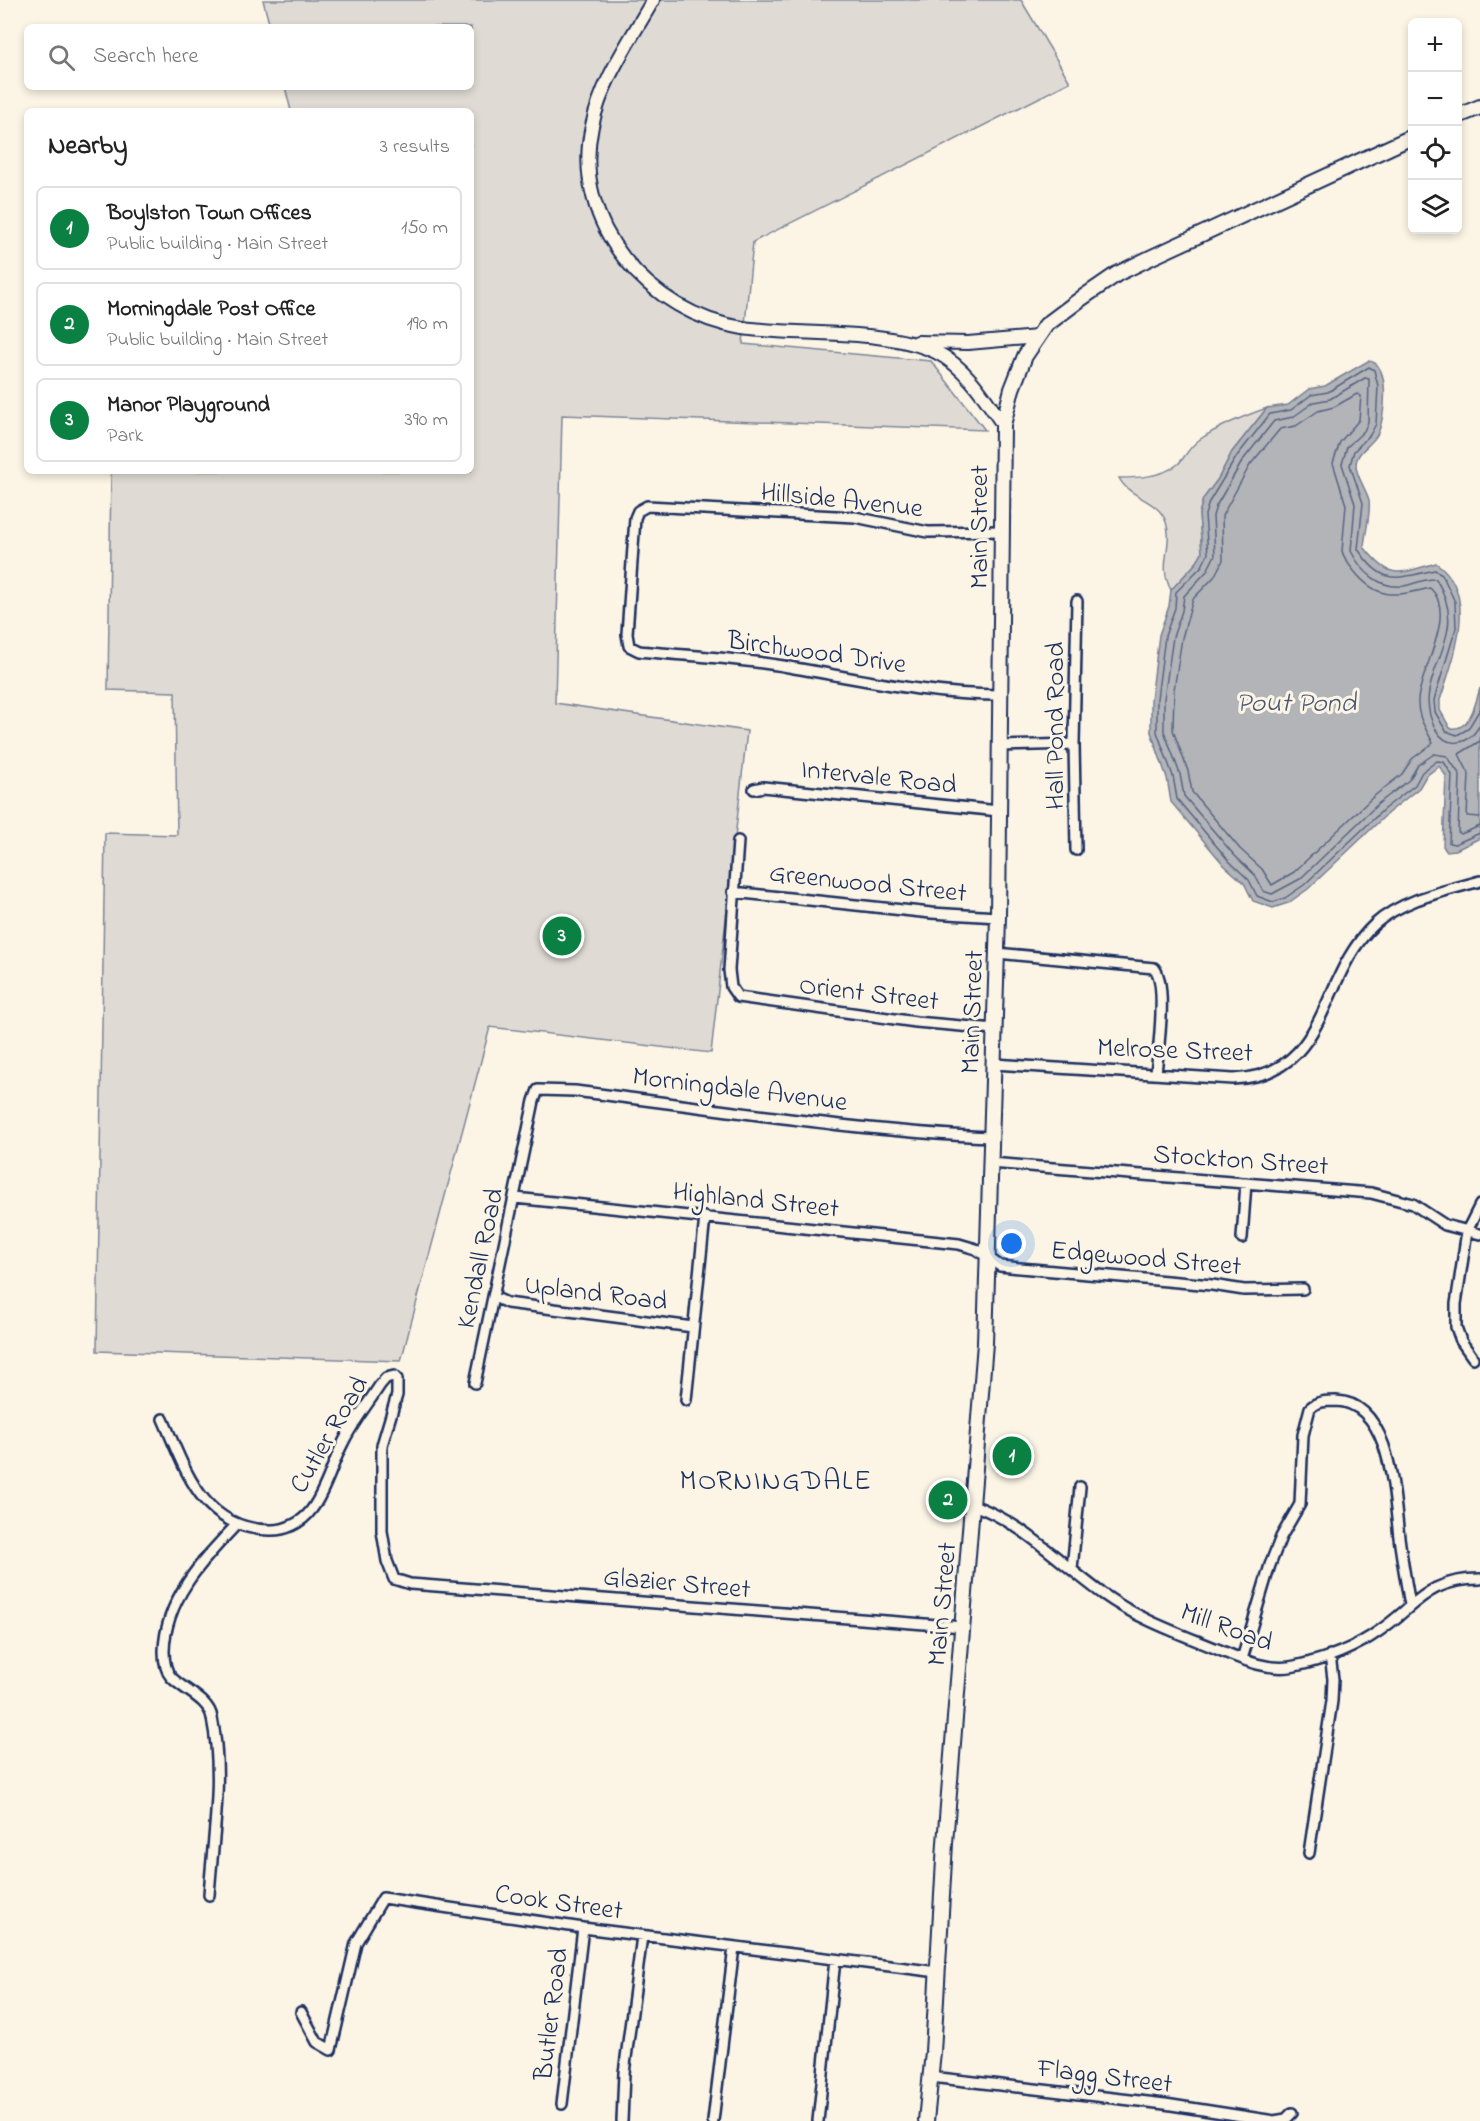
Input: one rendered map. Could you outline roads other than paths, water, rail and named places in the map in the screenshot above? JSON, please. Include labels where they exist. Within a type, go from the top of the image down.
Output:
[{"type":"main road","points":[[1462,114],[1480,106]]},
{"type":"main road","name":"Main Street","points":[[926,2121],[938,1972],[941,1893],[986,1343],[998,917],[1003,425],[1016,379],[1037,337],[1046,325],[1117,274],[1408,138]]},
{"type":"street","points":[[653,0],[607,79],[590,134],[592,188],[602,220],[616,247],[641,278],[668,301],[711,321],[745,328],[907,342],[968,343],[1037,337]]},
{"type":"street","points":[[907,342],[936,352],[960,369],[982,394],[1003,425]]},
{"type":"street","name":"Hillside Avenue","points":[[629,646],[633,531],[635,518],[641,508],[663,506],[855,517],[928,531],[1002,531]]},
{"type":"street","name":"Hall Pond Road","points":[[1076,850],[1074,744],[1077,601]]},
{"type":"street","name":"Birchwood Drive","points":[[629,646],[639,651],[787,667],[879,685],[972,695],[1001,695]]},
{"type":"street","points":[[1000,746],[1074,744]]},
{"type":"street","name":"Intervale Road","points":[[754,789],[763,787],[999,811]]},
{"type":"street","points":[[733,892],[738,841]]},
{"type":"street","name":"Melrose Street","points":[[994,1064],[1233,1079],[1268,1075],[1302,1048],[1356,945],[1377,922],[1420,900],[1480,882]]},
{"type":"street","name":"Greenwood Street","points":[[733,892],[931,913],[998,917]]},
{"type":"street","name":"Orient Street","points":[[733,892],[729,970],[731,987],[738,997],[916,1022],[995,1029]]},
{"type":"street","points":[[997,953],[1142,965],[1158,972],[1161,990],[1156,1073]]},
{"type":"street","name":"Morningdale Avenue","points":[[525,1143],[535,1094],[542,1089],[700,1105],[799,1119],[991,1137]]},
{"type":"street","name":"Kendall Road","points":[[475,1383],[525,1143]]},
{"type":"street","name":"Stockton Street","points":[[990,1163],[1104,1170],[1371,1193],[1413,1204],[1445,1225],[1480,1234]]},
{"type":"street","points":[[1242,1238],[1246,1184]]},
{"type":"street","name":"Highland Street","points":[[515,1198],[959,1244],[976,1248],[988,1258]]},
{"type":"street","points":[[1473,1358],[1461,1341],[1456,1327],[1459,1271],[1467,1231],[1480,1205]]},
{"type":"street","points":[[686,1400],[705,1217]]},
{"type":"street","name":"Edgewood Street","points":[[988,1258],[1000,1266],[1020,1268],[1124,1276],[1244,1290],[1303,1289]]},
{"type":"street","name":"Upland Road","points":[[494,1297],[502,1302],[518,1305],[693,1327]]},
{"type":"street","name":"Cutler Road","points":[[163,1419],[206,1503],[220,1516],[237,1524],[253,1529],[279,1530],[291,1527],[306,1516],[318,1500],[344,1440],[380,1385],[386,1378],[394,1376],[397,1379],[397,1395],[383,1437],[381,1464],[382,1531],[392,1573]]},
{"type":"street","points":[[1242,1659],[1270,1565],[1281,1537],[1300,1504],[1303,1435],[1310,1408],[1318,1403],[1349,1404],[1367,1416],[1377,1430],[1389,1461],[1410,1605]]},
{"type":"street","points":[[1072,1569],[1080,1486]]},
{"type":"street","name":"Mill Road","points":[[973,1505],[1000,1516],[1101,1593],[1140,1617],[1242,1659],[1280,1669],[1330,1655],[1380,1630],[1410,1605],[1450,1581],[1480,1579]]},
{"type":"street","points":[[209,1895],[218,1770],[213,1723],[209,1708],[170,1676],[164,1656],[165,1635],[173,1608],[185,1586],[237,1524]]},
{"type":"street","name":"Glazier Street","points":[[392,1573],[394,1579],[410,1584],[963,1627]]},
{"type":"street","points":[[1309,1853],[1331,1711],[1333,1679],[1330,1655]]},
{"type":"street","name":"Cook Street","points":[[301,2012],[317,2042],[331,2050],[356,1943],[383,1898],[642,1936],[938,1972]]},
{"type":"street","name":"Butler Road","points":[[562,2104],[583,1928]]},
{"type":"street","points":[[622,2121],[624,2073],[642,1936]]},
{"type":"street","points":[[713,2121],[734,1947]]},
{"type":"street","points":[[818,2121],[836,1960]]},
{"type":"street","name":"Flagg Street","points":[[931,2078],[1165,2104],[1274,2121],[1286,2119],[1292,2113]]},
{"type":"water","name":"Pout Pond","points":[[1368,361],[1376,364],[1381,371],[1384,381],[1384,405],[1377,435],[1358,456],[1356,465],[1369,500],[1364,547],[1381,565],[1396,572],[1436,563],[1449,576],[1457,591],[1460,609],[1459,628],[1451,666],[1440,700],[1440,710],[1450,728],[1463,725],[1471,715],[1480,688],[1480,838],[1456,850],[1446,851],[1443,846],[1446,776],[1439,766],[1426,776],[1419,788],[1388,813],[1308,889],[1288,903],[1273,908],[1253,901],[1244,883],[1224,865],[1171,802],[1167,778],[1151,732],[1151,700],[1159,635],[1169,606],[1171,590],[1197,562],[1202,552],[1199,514],[1203,499],[1218,479],[1232,452],[1267,408],[1288,405],[1309,389],[1325,386]]},
{"type":"place","name":"Manor Playground","points":[[562,936]]},
{"type":"place","name":"Boylston Town Offices","points":[[1012,1456]]},
{"type":"place","name":"Morningdale Post Office","points":[[948,1500]]},
{"type":"district","name":"MORNINGDALE","points":[[776,1479]]}]
